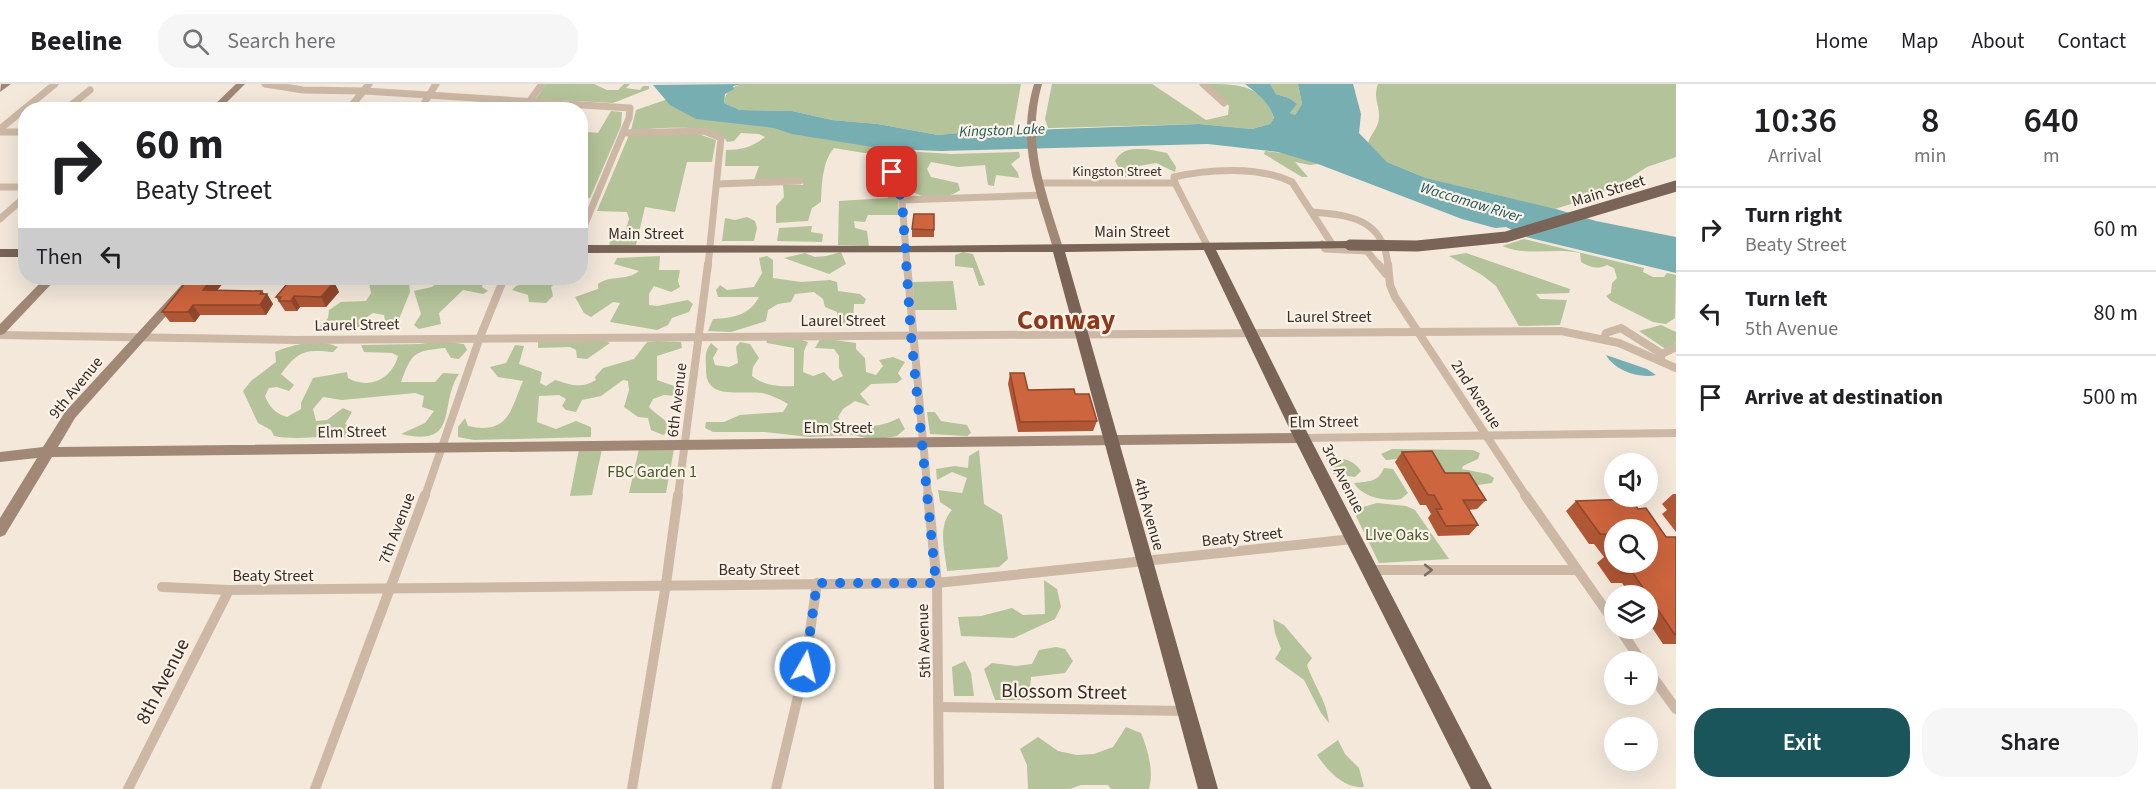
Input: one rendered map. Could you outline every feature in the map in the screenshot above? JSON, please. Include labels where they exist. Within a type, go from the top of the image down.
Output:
[{"type":"main road","name":"Main Street","points":[[588,249],[906,250],[1327,244],[1417,246],[1506,237],[1676,186]]},
{"type":"main road","name":"3rd Avenue","points":[[1208,247],[1353,539],[1482,789]]},
{"type":"main road","name":"4th Avenue","points":[[1058,248],[1208,789]]},
{"type":"main road","points":[[0,253],[18,253]]},
{"type":"street","points":[[0,89],[7,84]]},
{"type":"street","points":[[33,102],[55,84]]},
{"type":"street","points":[[222,102],[241,84]]},
{"type":"street","points":[[266,84],[303,90],[365,91],[529,102],[542,84]]},
{"type":"street","points":[[355,102],[369,84]]},
{"type":"street","points":[[425,102],[436,84]]},
{"type":"street","points":[[1038,84],[1029,117],[1033,160],[1058,248]]},
{"type":"street","points":[[1203,84],[1224,103]]},
{"type":"street","points":[[75,102],[90,90]]},
{"type":"street","points":[[588,106],[630,108],[623,133],[588,217]]},
{"type":"street","points":[[0,131],[17,115]]},
{"type":"street","points":[[0,131],[18,132]]},
{"type":"street","name":"6th Avenue","points":[[623,133],[704,131],[721,138],[710,249],[666,584],[632,789]]},
{"type":"street","name":"5th Avenue","points":[[892,172],[902,200],[911,335],[936,583],[940,707],[939,789]]},
{"type":"street","name":"Kingston Street","points":[[1040,183],[1175,183],[1174,177],[1187,174],[1261,173],[1282,176],[1292,182],[1312,212]]},
{"type":"street","points":[[717,184],[800,182]]},
{"type":"street","name":"3rd Avenue","points":[[1175,183],[1208,247]]},
{"type":"street","points":[[0,187],[18,187]]},
{"type":"street","points":[[902,200],[952,201],[992,194],[1043,195]]},
{"type":"street","points":[[0,219],[18,203]]},
{"type":"street","points":[[1312,212],[1327,244],[1325,249],[1367,251],[1386,274]]},
{"type":"street","name":"2nd Avenue","points":[[1312,212],[1345,215],[1367,223],[1376,230],[1386,251],[1388,283],[1416,331],[1484,435],[1604,608]]},
{"type":"street","points":[[0,331],[44,285]]},
{"type":"street","name":"9th Avenue","points":[[0,531],[70,415],[188,285]]},
{"type":"street","name":"7th Avenue","points":[[315,789],[388,589],[444,445],[480,337],[501,285]]},
{"type":"street","points":[[1604,339],[1606,333],[1621,327],[1676,368]]},
{"type":"street","name":"Laurel Street","points":[[0,335],[296,340],[1561,330],[1604,339],[1661,357]]},
{"type":"street","points":[[1661,357],[1676,347]]},
{"type":"street","name":"Elm Street","points":[[0,457],[49,452],[444,445],[921,444],[1676,433]]},
{"type":"street","name":"Beaty Street","points":[[162,587],[229,590],[936,583],[1353,539]]},
{"type":"street","points":[[1369,570],[1577,570]]},
{"type":"street","points":[[776,789],[805,667],[817,583]]},
{"type":"street","name":"8th Avenue","points":[[128,789],[229,590]]},
{"type":"street","points":[[1658,684],[1676,709]]},
{"type":"street","name":"Blossom Street","points":[[940,707],[1186,711]]},
{"type":"green space","points":[[546,84],[594,84],[607,90],[618,90],[624,84],[630,84],[626,88],[640,90],[643,86],[649,86],[649,89],[613,103],[536,99]]},
{"type":"green space","points":[[742,84],[1021,84],[1013,129],[938,135],[878,124],[832,120],[792,111],[740,110],[724,103],[729,90]]},
{"type":"green space","points":[[1052,84],[1152,84],[1206,120],[1228,115],[1229,106],[1207,84],[1239,86],[1256,92],[1263,98],[1274,118],[1270,124],[1252,129],[1199,124],[1048,128],[1045,119]]},
{"type":"green space","points":[[1270,84],[1298,84],[1302,104],[1295,115],[1290,113],[1296,105],[1289,98],[1276,94]]},
{"type":"green space","points":[[1378,84],[1676,84],[1676,157],[1647,167],[1625,181],[1587,199],[1555,209],[1426,178],[1387,162],[1368,143],[1379,120],[1376,93]]},
{"type":"green space","points":[[668,99],[881,147],[884,153],[864,153],[834,148],[825,166],[821,202],[812,208],[808,221],[776,223],[776,206],[784,197],[783,185],[803,185],[803,179],[754,180],[759,166],[725,166],[726,150],[751,146],[765,137],[759,134],[741,133],[734,141],[727,142],[721,135],[698,129],[631,130],[636,110]]},
{"type":"green space","points":[[611,111],[622,112],[621,126],[590,198],[588,198],[588,132],[598,133]]},
{"type":"green space","points":[[698,134],[716,140],[712,162],[687,162],[675,212],[645,207],[636,245],[609,246],[611,237],[623,238],[629,219],[627,212],[597,211],[629,135]]},
{"type":"green space","points":[[1146,149],[1167,153],[1176,167],[1175,172],[1156,163],[1132,167],[1129,169],[1134,177],[1124,177],[1115,161],[1118,157],[1128,150]]},
{"type":"green space","points":[[904,151],[951,154],[1019,152],[1020,157],[1011,164],[1019,178],[996,175],[994,186],[988,185],[985,165],[958,167],[931,162],[927,169],[931,177],[958,183],[960,190],[949,196],[935,198],[921,196],[910,190]]},
{"type":"green space","points":[[1265,151],[1290,154],[1318,164],[1295,162],[1308,177],[1302,177],[1264,154]]},
{"type":"green space","points":[[890,184],[898,200],[899,215],[868,215],[865,222],[854,221],[855,228],[867,231],[869,246],[838,245],[839,201],[888,198],[886,190]]},
{"type":"green space","points":[[747,217],[755,221],[757,228],[754,241],[722,241],[725,218],[735,220]]},
{"type":"green space","points":[[812,226],[811,232],[823,234],[822,242],[777,241],[779,228]]},
{"type":"green space","points":[[1524,239],[1644,268],[1643,272],[1653,277],[1664,277],[1667,273],[1676,275],[1675,318],[1666,324],[1653,322],[1611,301],[1606,296],[1611,293],[1612,283],[1617,278],[1614,268],[1607,265],[1597,268],[1587,265],[1581,262],[1580,253],[1522,251],[1502,246]]},
{"type":"green space","points":[[841,252],[846,264],[829,274],[784,258],[805,253],[815,257]]},
{"type":"green space","points":[[963,252],[973,254],[985,285],[979,286],[973,268],[955,266],[955,255]]},
{"type":"green space","points":[[1466,253],[1570,289],[1569,293],[1536,294],[1540,299],[1567,300],[1560,325],[1519,326],[1496,286],[1449,256]]},
{"type":"green space","points":[[660,256],[659,270],[680,270],[678,281],[680,287],[671,292],[654,286],[649,294],[649,305],[657,306],[688,300],[693,304],[689,312],[672,318],[668,325],[657,330],[610,322],[620,303],[613,302],[591,317],[584,313],[575,297],[598,289],[598,284],[603,281],[629,276],[639,271],[614,264],[617,258]]},
{"type":"green space","points":[[767,256],[773,260],[773,278],[801,282],[830,280],[837,282],[838,291],[860,294],[866,299],[864,304],[854,304],[853,322],[848,325],[837,323],[837,312],[825,307],[823,299],[814,292],[795,294],[791,302],[778,304],[768,310],[766,321],[731,332],[708,331],[713,319],[739,315],[755,303],[759,297],[718,297],[716,290],[720,285],[727,290],[754,287],[762,273],[759,258]]},
{"type":"green space","points":[[953,281],[957,310],[914,310],[913,282]]},
{"type":"green space","points":[[369,285],[409,285],[410,292],[397,324],[381,332],[376,328],[385,321],[384,315],[373,313],[364,319],[361,326],[356,328],[339,332],[316,331],[328,318],[329,310],[341,302],[366,301],[371,293]]},
{"type":"green space","points":[[434,285],[482,285],[488,291],[483,294],[463,290],[439,313],[441,324],[419,329],[414,325],[421,314],[414,291]]},
{"type":"green space","points":[[553,285],[551,287],[553,296],[546,303],[529,302],[528,295],[512,290],[516,286]]},
{"type":"green space","points":[[1661,325],[1676,332],[1676,342],[1667,350],[1639,331]]},
{"type":"green space","points":[[821,338],[856,343],[856,349],[865,358],[866,372],[876,375],[883,366],[879,360],[893,357],[905,362],[898,373],[902,379],[897,383],[871,384],[860,394],[870,406],[855,401],[843,409],[838,417],[842,426],[857,427],[878,425],[899,418],[905,429],[897,436],[874,440],[853,435],[809,437],[765,432],[713,432],[705,428],[706,422],[724,422],[740,415],[783,412],[788,404],[762,393],[725,392],[711,386],[707,379],[706,358],[711,343],[718,349],[713,358],[715,365],[729,367],[738,363],[736,347],[740,342],[750,344],[759,358],[753,367],[752,376],[767,384],[794,386],[794,348],[767,343],[766,339],[798,339],[808,342],[804,351],[803,372],[813,376],[824,372],[833,381],[843,376],[839,368],[839,356],[834,349],[815,348]]},
{"type":"green space","points":[[603,340],[610,343],[587,359],[577,358],[576,350],[570,347],[538,348],[538,341]]},
{"type":"green space","points":[[439,341],[464,344],[467,350],[459,359],[451,358],[445,348],[420,352],[411,359],[401,382],[435,382],[443,373],[459,374],[453,386],[445,420],[440,429],[432,435],[420,437],[401,434],[425,423],[434,411],[422,407],[424,396],[415,393],[342,400],[323,397],[313,409],[316,421],[327,420],[343,408],[352,412],[345,424],[359,431],[350,438],[293,438],[274,436],[271,430],[258,423],[243,391],[251,381],[276,362],[275,352],[306,343],[331,344],[338,347],[333,352],[303,353],[292,360],[281,374],[294,385],[289,391],[277,387],[269,388],[265,396],[269,404],[273,410],[287,417],[301,409],[301,403],[313,378],[347,372],[348,378],[364,383],[379,380],[391,371],[398,356],[392,353],[364,352],[361,345],[420,344]]},
{"type":"green space","points":[[647,342],[681,342],[682,348],[657,356],[657,380],[677,387],[676,396],[664,395],[653,399],[649,407],[673,430],[663,435],[651,430],[648,418],[638,417],[624,407],[629,390],[628,381],[623,380],[601,396],[582,400],[576,412],[566,410],[562,406],[566,399],[559,395],[539,396],[537,422],[556,429],[576,421],[591,427],[591,437],[474,440],[458,437],[458,427],[465,418],[468,426],[492,427],[500,424],[511,411],[523,381],[498,377],[490,367],[506,363],[515,345],[524,346],[519,364],[542,372],[540,383],[546,386],[555,380],[571,385],[590,383],[596,380],[595,377],[603,368],[634,359]]},
{"type":"green space","points":[[927,412],[935,412],[941,421],[967,425],[971,433],[967,436],[930,434]]},
{"type":"green space","points":[[579,449],[602,449],[592,495],[570,496]]},
{"type":"green space","name":"FBC Garden 1","points":[[639,449],[674,449],[666,493],[629,493]]},
{"type":"green space","points":[[1392,449],[1473,450],[1480,453],[1478,459],[1463,466],[1462,469],[1488,474],[1494,478],[1492,483],[1471,486],[1408,458],[1386,460],[1381,454]]},
{"type":"green space","points":[[979,450],[984,504],[1002,515],[1008,559],[999,567],[947,571],[943,531],[947,516],[952,510],[940,502],[938,490],[962,493],[967,478],[952,472],[937,480],[936,469],[955,466],[968,468],[969,456]]},
{"type":"green space","name":"LIve Oaks","points":[[1326,458],[1350,461],[1361,471],[1355,477],[1333,474]]},
{"type":"green space","points":[[1384,468],[1393,469],[1408,493],[1401,499],[1388,500],[1368,495],[1354,483],[1376,479]]},
{"type":"green space","name":"LIve Oaks","points":[[1377,503],[1406,506],[1415,510],[1449,559],[1379,563],[1353,510]]},
{"type":"green space","points":[[1044,580],[1057,589],[1061,607],[1055,619],[1014,638],[961,636],[958,617],[981,616],[1012,608],[1023,615],[1045,614]]},
{"type":"green space","points":[[1273,619],[1284,625],[1312,658],[1307,665],[1326,708],[1329,723],[1321,713],[1304,680],[1275,659],[1281,649]]},
{"type":"green space","points":[[1056,647],[1065,649],[1073,661],[1065,673],[1031,677],[1029,700],[995,700],[984,669],[992,663],[1016,666],[1032,664],[1039,650]]},
{"type":"green space","points":[[965,661],[971,673],[974,696],[954,696],[952,667]]},
{"type":"green space","points":[[1126,727],[1141,733],[1144,740],[1151,768],[1149,789],[1111,789],[1108,785],[1081,785],[1070,789],[1028,789],[1027,765],[1020,749],[1038,737],[1058,751],[1077,755],[1094,754],[1113,747]]},
{"type":"green space","points":[[1338,740],[1345,754],[1359,768],[1364,787],[1343,782],[1326,767],[1317,755]]},
{"type":"water","name":"Waccamaw River","points":[[742,84],[733,86],[734,89],[725,94],[724,103],[740,110],[792,111],[832,120],[878,124],[938,135],[1199,124],[1252,129],[1270,124],[1274,118],[1266,103],[1245,84],[1270,84],[1276,94],[1289,98],[1297,104],[1290,113],[1295,115],[1302,104],[1298,84],[1353,84],[1361,114],[1359,133],[1387,162],[1426,178],[1556,209],[1596,221],[1676,237],[1676,273],[1526,237],[1506,227],[1495,228],[1462,219],[1318,164],[1278,152],[1208,144],[941,151],[885,149],[792,134],[774,128],[696,119],[670,105],[653,85]]},
{"type":"water","points":[[1606,355],[1647,369],[1656,375],[1642,376],[1628,372],[1615,365]]},
{"type":"building","points":[[914,214],[934,214],[934,230],[912,229]]},
{"type":"building","points":[[183,285],[207,285],[203,290],[262,291],[260,294],[267,294],[260,305],[193,305],[188,312],[162,312]]},
{"type":"building","points":[[286,285],[331,285],[321,297],[294,296],[291,301],[279,301],[281,297],[276,297]]},
{"type":"building","points":[[1010,373],[1024,373],[1028,390],[1074,389],[1075,394],[1089,394],[1097,421],[1020,422]]},
{"type":"building","points":[[1432,451],[1445,473],[1469,473],[1486,500],[1463,500],[1478,525],[1446,526],[1436,509],[1442,509],[1434,495],[1428,495],[1402,452]]},
{"type":"building","points":[[1604,500],[1604,507],[1646,508],[1654,519],[1604,519],[1604,534],[1600,534],[1576,501]]},
{"type":"building","points":[[1658,525],[1666,537],[1676,537],[1676,635],[1658,610],[1658,585],[1641,585],[1633,573],[1658,573]]},
{"type":"district","name":"Conway","points":[[1066,319]]},
{"type":"route","points":[[805,667],[817,583],[936,583],[911,335],[902,200],[892,172]]},
{"type":"water label","name":"Kingston Lake","points":[[1002,130]]}]
